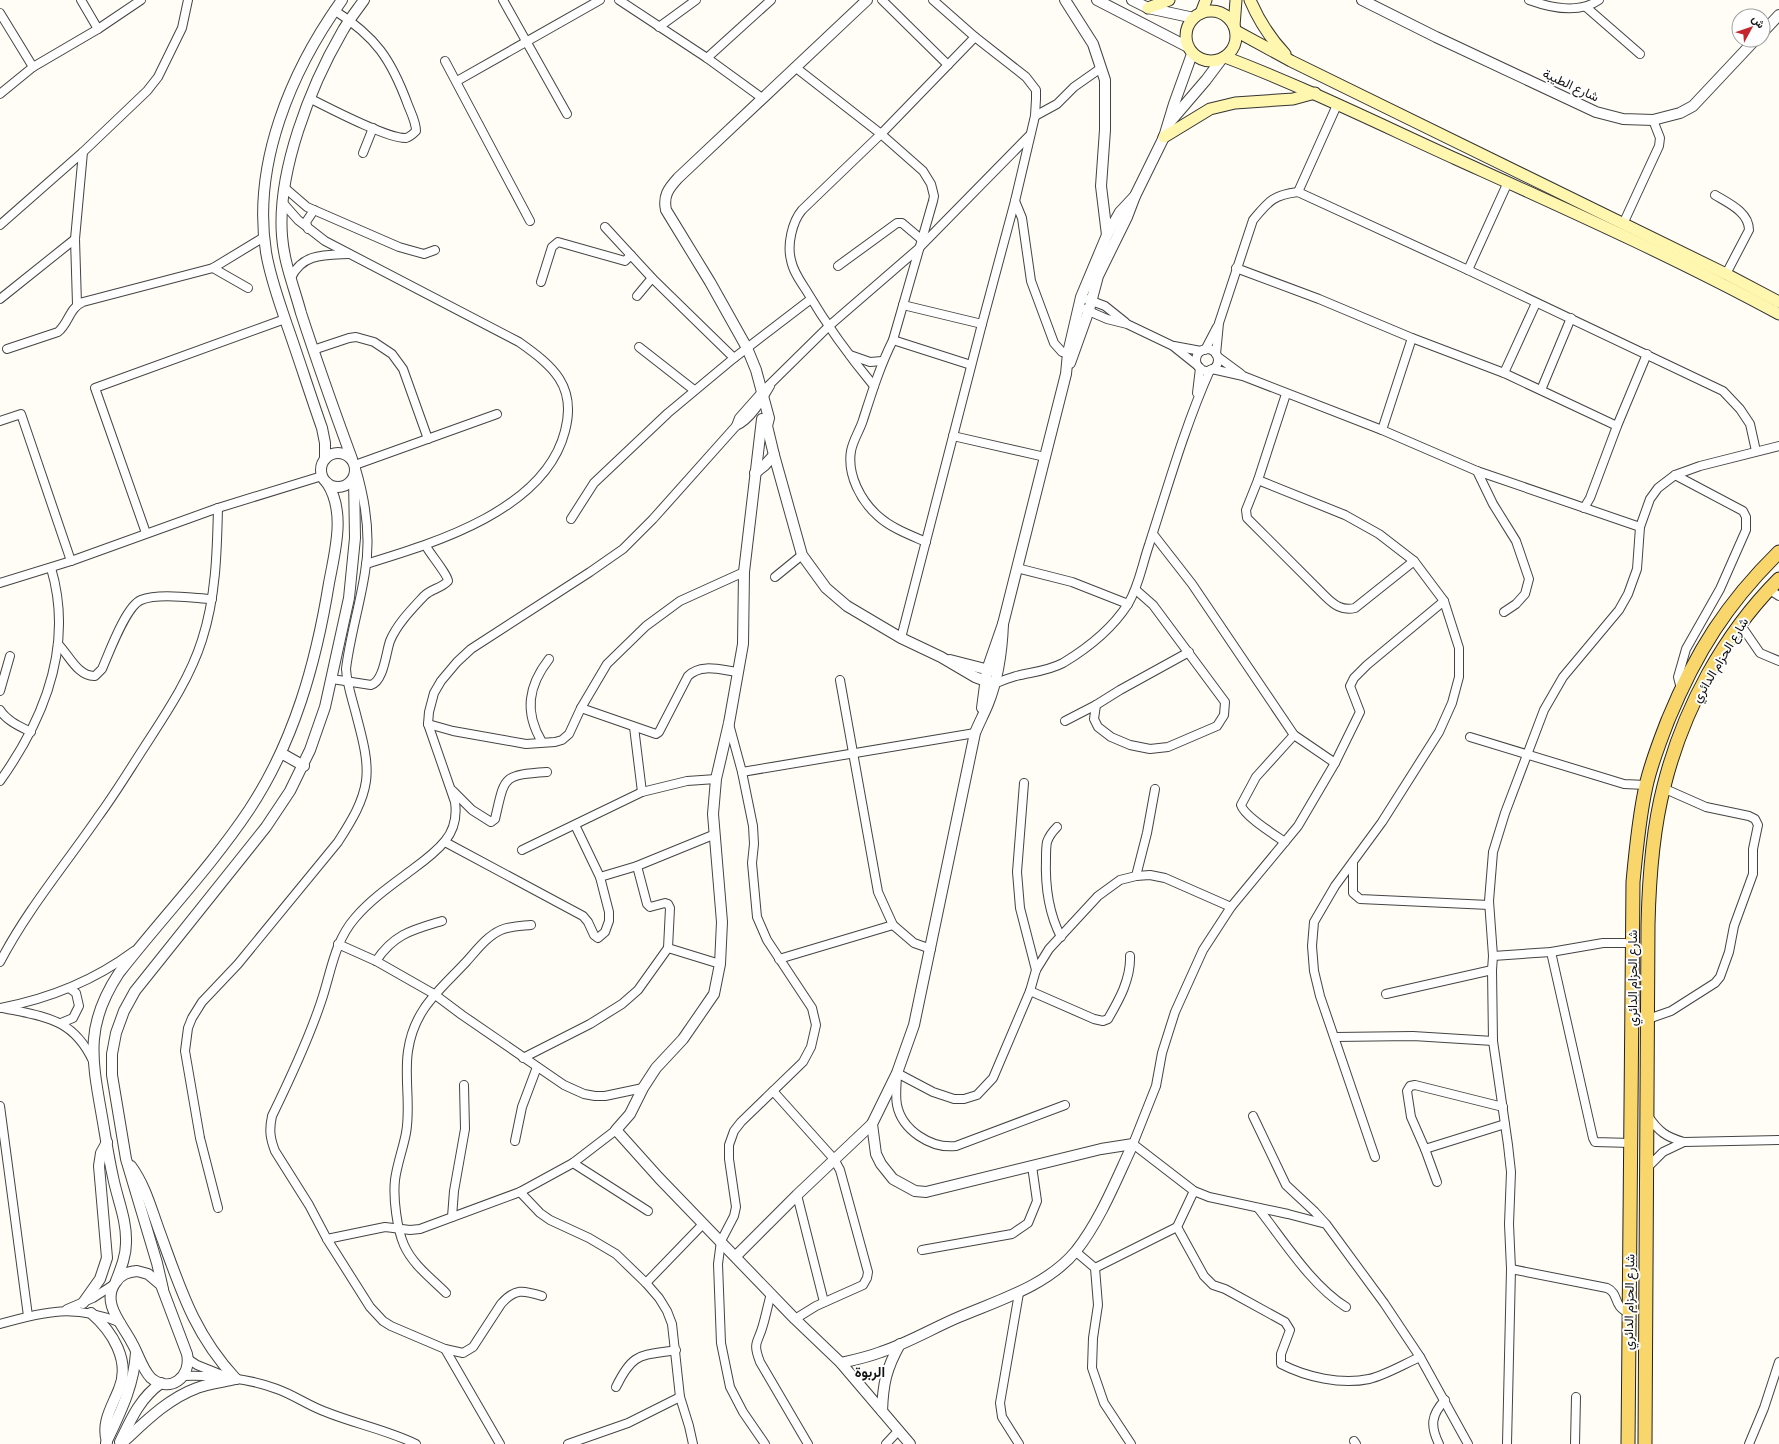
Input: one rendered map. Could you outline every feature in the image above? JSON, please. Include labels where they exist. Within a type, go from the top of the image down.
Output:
[{"type":"main road","points":[[1148,8],[1169,0]]},
{"type":"main road","points":[[1206,0],[1198,15],[1187,30],[1186,37],[1190,50],[1207,61],[1223,59],[1315,93],[1337,105],[1508,182],[1693,270],[1779,314]]},
{"type":"main road","points":[[1223,59],[1234,45],[1236,39],[1236,0]]},
{"type":"main road","points":[[1250,0],[1259,21],[1271,39],[1291,61]]},
{"type":"main road","points":[[1198,15],[1208,11],[1221,14],[1235,29],[1291,61],[1726,274],[1779,302]]},
{"type":"main road","points":[[1164,137],[1210,109],[1235,103],[1293,99],[1315,93]]},
{"type":"main road","name":"شارع الحزام الدائري","points":[[1628,1444],[1633,882],[1646,785],[1659,742],[1681,689],[1703,646],[1732,603],[1779,552]]},
{"type":"main road","name":"شارع الحزام الدائري","points":[[1645,1444],[1649,886],[1655,832],[1663,788],[1677,743],[1702,686],[1740,624],[1774,592],[1779,578]]},
{"type":"street","points":[[82,0],[98,29]]},
{"type":"street","points":[[0,94],[33,67],[98,29],[142,0]]},
{"type":"street","points":[[0,225],[83,152],[147,91],[158,77],[182,28],[188,0]]},
{"type":"street","points":[[236,1379],[183,1376],[171,1383],[161,1383],[148,1375],[136,1350],[110,1304],[110,1294],[124,1258],[126,1236],[93,1062],[95,1028],[104,1000],[119,973],[235,829],[261,790],[281,753],[305,687],[326,600],[338,516],[335,497],[325,480],[321,467],[325,459],[325,443],[322,428],[285,319],[270,269],[264,237],[263,210],[265,184],[281,119],[306,60],[334,10],[342,0]]},
{"type":"street","points":[[218,1208],[200,1138],[185,1051],[186,1038],[192,1018],[202,1002],[238,964],[338,842],[354,817],[361,800],[366,780],[366,763],[361,735],[347,682],[348,656],[366,564],[367,523],[363,496],[313,350],[287,265],[282,236],[284,188],[295,145],[311,99],[331,54],[350,20],[364,0]]},
{"type":"street","points":[[503,0],[567,114]]},
{"type":"street","points":[[619,0],[707,58],[762,98]]},
{"type":"street","points":[[659,27],[696,0]]},
{"type":"street","points":[[707,58],[771,0]]},
{"type":"street","points":[[882,0],[948,65]]},
{"type":"street","points":[[901,638],[1015,201],[1035,116],[1036,90],[1031,82],[975,37],[933,0]]},
{"type":"street","points":[[1065,0],[1093,44],[1105,80],[1105,130],[1101,186],[1107,236]]},
{"type":"street","points":[[736,1256],[796,1195],[872,1124],[897,1073],[914,1025],[975,733],[982,716],[989,683],[996,674],[1002,645],[1003,624],[1066,374],[1074,355],[1085,304],[1164,137],[1190,50],[1097,0]]},
{"type":"street","points":[[1132,0],[1148,8],[1198,15]]},
{"type":"street","name":"شارع الطيبة","points":[[1362,0],[1436,37],[1596,112],[1623,119],[1653,120],[1670,117],[1693,106],[1747,48]]},
{"type":"street","points":[[1530,0],[1560,8],[1586,7],[1599,0]]},
{"type":"street","points":[[457,81],[596,1]]},
{"type":"street","points":[[863,2],[678,178],[666,193],[664,202],[669,216],[714,289],[747,348],[753,364],[752,370],[762,395],[764,423],[802,555],[826,588],[847,606],[901,638],[989,683]]},
{"type":"street","points":[[1586,7],[1640,54]]},
{"type":"street","points":[[311,99],[373,128],[406,138],[413,134],[416,128],[406,100],[387,57],[374,42],[350,20],[334,10]]},
{"type":"street","points":[[0,13],[33,67]]},
{"type":"street","points":[[1771,24],[1779,15]]},
{"type":"street","points":[[874,386],[829,326],[798,278],[791,260],[791,242],[797,215],[881,134],[975,37]]},
{"type":"street","points":[[1169,123],[1223,59]]},
{"type":"street","points":[[445,61],[457,81],[530,221]]},
{"type":"street","points":[[795,67],[881,134],[923,171],[932,184],[934,196],[893,340],[882,361],[863,422],[852,451],[852,469],[855,484],[864,501],[878,517],[896,528],[926,542]]},
{"type":"street","points":[[1035,116],[1057,104],[1074,87],[1101,68]]},
{"type":"street","points":[[1298,192],[1337,105]]},
{"type":"street","points":[[1623,224],[1659,146],[1660,138],[1653,120]]},
{"type":"street","points":[[363,153],[373,128]]},
{"type":"street","points":[[542,1296],[523,1290],[516,1292],[506,1299],[501,1304],[473,1348],[463,1353],[444,1349],[383,1321],[362,1297],[326,1239],[309,1205],[275,1151],[270,1138],[269,1128],[272,1116],[306,1040],[321,1002],[338,944],[343,934],[355,918],[371,902],[426,859],[445,842],[453,828],[456,819],[456,811],[452,790],[428,724],[431,702],[434,693],[441,681],[457,662],[471,649],[623,549],[653,519],[736,426],[739,418],[829,326],[918,249],[1031,134]]},
{"type":"street","points":[[77,304],[75,238],[83,152]]},
{"type":"street","points":[[1468,270],[1508,182]]},
{"type":"street","points":[[284,188],[299,202],[314,210],[406,250],[424,254],[435,250]]},
{"type":"street","points":[[940,657],[996,674],[1015,676],[1042,671],[1062,663],[1093,642],[1118,618],[1136,590],[1196,402],[1211,370],[1217,364],[1220,323],[1236,268],[1253,220],[1264,206],[1280,195],[1298,192],[1571,318],[1723,391],[1740,409],[1750,424],[1756,451]]},
{"type":"street","points":[[1715,195],[1745,215],[1749,224],[1749,230],[1726,274]]},
{"type":"street","points":[[1066,374],[1068,353],[1107,236],[1120,212],[1136,196]]},
{"type":"street","points":[[1015,201],[1022,218],[1031,281],[1054,343],[1062,352],[1068,353]]},
{"type":"street","points":[[283,203],[308,229],[324,241],[519,342],[549,365],[557,375],[564,388],[569,405],[568,418],[562,442],[554,459],[538,480],[503,509],[426,546],[366,564]]},
{"type":"street","points":[[308,229],[306,222],[314,210]]},
{"type":"street","points":[[838,266],[897,223],[902,223],[921,239]]},
{"type":"street","points":[[605,226],[652,278],[734,358]]},
{"type":"street","points":[[7,349],[58,332],[63,327],[72,309],[77,304],[213,268],[264,237]]},
{"type":"street","points":[[0,299],[75,238]]},
{"type":"street","points":[[541,282],[552,247],[558,242],[625,261],[631,255]]},
{"type":"street","points":[[291,278],[297,267],[312,257],[322,255],[350,254]]},
{"type":"street","points":[[213,268],[248,288]]},
{"type":"street","points":[[1236,268],[1319,299],[1412,338],[1504,373],[1617,426]]},
{"type":"street","points":[[637,296],[652,278]]},
{"type":"street","points":[[571,519],[594,483],[694,390],[811,299]]},
{"type":"street","points":[[1504,373],[1536,303]]},
{"type":"street","points":[[1085,304],[1107,319],[1127,324],[1173,346],[1199,367],[1243,376],[1286,394],[1382,430],[1477,471],[1640,527]]},
{"type":"street","points":[[903,305],[982,324]]},
{"type":"street","points":[[1541,390],[1571,318]]},
{"type":"street","points":[[146,533],[95,388],[285,319]]},
{"type":"street","points":[[1196,402],[1199,367],[1197,358],[1220,323]]},
{"type":"street","points":[[313,350],[356,337],[374,342],[387,351],[398,361],[403,369],[428,439]]},
{"type":"street","points":[[1382,430],[1412,338]]},
{"type":"street","points":[[893,340],[971,365]]},
{"type":"street","points":[[1173,346],[1209,350],[1243,376]]},
{"type":"street","points":[[639,347],[694,390]]},
{"type":"street","points":[[850,354],[870,362],[882,361]]},
{"type":"street","points":[[1584,508],[1590,498],[1617,426],[1647,354]]},
{"type":"street","points":[[1286,394],[1258,480],[1246,510],[1247,518],[1257,530],[1335,605],[1346,610],[1355,608],[1414,561]]},
{"type":"street","points":[[0,420],[21,414],[71,561]]},
{"type":"street","points":[[0,583],[51,568],[218,508],[325,480],[340,488],[348,485],[354,468],[497,414]]},
{"type":"street","points":[[326,1239],[380,1228],[414,1230],[520,1192],[572,1163],[616,1130],[630,1114],[643,1088],[656,1068],[683,1039],[714,994],[720,964],[722,922],[712,814],[716,779],[729,723],[744,644],[744,572],[757,455],[764,423]]},
{"type":"street","points":[[953,436],[1045,457]]},
{"type":"street","points":[[1507,1444],[1511,1269],[1509,1224],[1511,1172],[1493,1041],[1493,956],[1489,905],[1493,852],[1504,813],[1544,710],[1563,676],[1619,610],[1628,594],[1637,569],[1640,527],[1650,499],[1658,488],[1675,475],[1700,466],[1779,446]]},
{"type":"street","points":[[757,455],[763,450],[773,452]]},
{"type":"street","points":[[755,474],[765,465],[773,452]]},
{"type":"street","points":[[183,1376],[187,1368],[188,1359],[163,1289],[157,1263],[126,1159],[112,1065],[116,1033],[124,1011],[136,991],[266,827],[304,766],[325,707],[332,679],[352,578],[355,538],[354,468],[340,453],[332,454],[325,459]]},
{"type":"street","points":[[1477,471],[1493,504],[1516,541],[1529,579],[1525,594],[1516,604],[1504,612]]},
{"type":"street","points":[[1675,475],[1743,511],[1746,517],[1746,530],[1720,589],[1686,649],[1678,677],[1681,689]]},
{"type":"street","points":[[1258,480],[1345,515],[1379,534],[1414,561],[1444,601],[1459,648],[1459,677],[1452,703],[1439,732],[1382,822],[1335,886],[1314,922],[1312,946],[1314,971],[1320,996],[1375,1157]]},
{"type":"street","points":[[0,962],[20,925],[98,817],[162,720],[185,682],[202,639],[212,599],[217,546],[218,508]]},
{"type":"street","points":[[1153,534],[1164,546],[1192,584],[1294,735],[1335,763]]},
{"type":"street","points":[[332,679],[371,685],[380,679],[390,640],[395,630],[424,596],[430,591],[443,586],[448,581],[448,576],[436,562],[426,546]]},
{"type":"street","points":[[775,577],[802,555]]},
{"type":"street","points":[[0,781],[31,732],[47,696],[54,674],[58,644],[58,602],[51,568]]},
{"type":"street","points":[[1017,568],[1072,582],[1128,604]]},
{"type":"street","points":[[428,724],[453,731],[526,744],[555,742],[562,740],[569,734],[581,708],[607,664],[646,626],[680,601],[744,572]]},
{"type":"street","points":[[1096,705],[1094,719],[1098,728],[1111,737],[1150,749],[1168,747],[1217,726],[1224,715],[1225,702],[1153,605],[1136,590]]},
{"type":"street","points":[[58,644],[80,670],[86,675],[95,676],[102,669],[130,611],[140,600],[162,597],[212,599]]},
{"type":"street","points":[[840,1363],[881,1352],[1019,1292],[1054,1271],[1075,1251],[1096,1221],[1133,1144],[1156,1086],[1162,1053],[1175,1012],[1203,950],[1231,907],[1298,826],[1335,763],[1360,712],[1350,686],[1354,678],[1366,665],[1444,601]]},
{"type":"street","points":[[1740,624],[1760,653],[1779,661]]},
{"type":"street","points":[[1064,721],[1096,705],[1189,652]]},
{"type":"street","points":[[0,691],[10,656]]},
{"type":"street","points":[[542,742],[532,719],[530,696],[539,672],[549,659]]},
{"type":"street","points":[[581,708],[656,734],[659,732],[688,676],[694,670],[704,668],[738,672]]},
{"type":"street","points":[[989,683],[996,674]]},
{"type":"street","points":[[840,680],[852,754],[878,892],[893,925],[914,943],[931,949]]},
{"type":"street","points":[[0,710],[4,716],[13,723],[31,732]]},
{"type":"street","points":[[729,723],[742,772],[753,826],[754,844],[752,863],[757,917],[767,940],[804,993],[812,1008],[816,1025],[811,1047],[803,1062],[741,1122],[731,1136],[729,1159],[736,1207],[734,1216],[721,1241],[718,1264],[721,1343],[725,1369],[735,1399],[765,1444]]},
{"type":"street","points":[[634,727],[642,792]]},
{"type":"street","points":[[742,772],[975,733]]},
{"type":"street","points":[[1285,842],[1249,815],[1241,805],[1256,777],[1294,735]]},
{"type":"street","points":[[1470,737],[1624,784],[1646,785]]},
{"type":"street","points":[[281,753],[304,766]]},
{"type":"street","points":[[452,790],[472,810],[491,822],[495,819],[497,805],[503,785],[506,782],[522,774],[547,772]]},
{"type":"street","points":[[522,850],[642,792],[687,781],[716,779]]},
{"type":"street","points":[[1024,783],[1017,872],[1020,908],[1036,970]]},
{"type":"street","points":[[1648,1019],[1671,1011],[1715,983],[1720,977],[1730,952],[1734,926],[1753,874],[1753,849],[1758,825],[1755,819],[1749,816],[1706,807],[1663,788]]},
{"type":"street","points":[[1136,876],[1147,833],[1155,789]]},
{"type":"street","points":[[445,842],[582,916],[588,922],[594,936],[598,938],[605,932],[609,921],[609,912],[600,877],[575,825]]},
{"type":"street","points":[[1057,827],[1051,833],[1047,843],[1045,876],[1048,900],[1054,925],[1060,937]]},
{"type":"street","points":[[600,877],[638,866],[713,835]]},
{"type":"street","points":[[1353,862],[1353,893],[1360,899],[1489,905]]},
{"type":"street","points":[[523,1058],[590,1024],[622,1004],[638,990],[668,948],[670,908],[666,903],[650,908],[647,904],[638,866]]},
{"type":"street","points":[[897,1073],[933,1092],[954,1099],[964,1099],[977,1095],[993,1078],[1030,991],[1036,970],[1049,949],[1098,896],[1120,880],[1136,876],[1150,875],[1165,878],[1231,907]]},
{"type":"street","points":[[376,961],[389,943],[399,936],[442,921]]},
{"type":"street","points":[[779,959],[893,925]]},
{"type":"street","points":[[446,1293],[419,1267],[404,1245],[399,1228],[395,1198],[395,1180],[406,1132],[408,1108],[408,1052],[413,1030],[421,1013],[434,994],[497,932],[507,928],[531,926]]},
{"type":"street","points":[[1493,956],[1551,952],[1603,943],[1632,943]]},
{"type":"street","points":[[338,944],[376,961],[434,994],[523,1058],[564,1085],[590,1095],[605,1096],[643,1088]]},
{"type":"street","points":[[1,1008],[69,988],[100,973],[141,945]]},
{"type":"street","points":[[668,948],[720,964]]},
{"type":"street","points":[[1551,952],[1593,1138],[1595,1142],[1631,1143]]},
{"type":"street","points":[[1030,991],[1094,1019],[1103,1021],[1108,1019],[1119,1001],[1131,969],[1130,956]]},
{"type":"street","points":[[1386,994],[1492,970]]},
{"type":"street","points":[[61,1024],[73,1018],[78,1011],[78,998],[69,988]]},
{"type":"street","points":[[1,1008],[48,1018],[61,1024],[77,1037],[93,1062]]},
{"type":"street","points":[[1335,1037],[1412,1036],[1493,1041]]},
{"type":"street","points":[[515,1140],[522,1107],[537,1067]]},
{"type":"street","points":[[897,1073],[897,1105],[907,1126],[915,1134],[939,1145],[956,1146],[1065,1105]]},
{"type":"street","points":[[452,1217],[454,1191],[465,1129],[464,1085]]},
{"type":"street","points":[[1437,1182],[1411,1117],[1407,1091],[1410,1086],[1415,1085],[1502,1107]]},
{"type":"street","points":[[773,1091],[834,1160],[840,1170],[868,1272],[868,1278],[864,1285],[860,1288],[824,1302],[795,1319]]},
{"type":"street","points":[[0,1106],[28,1316]]},
{"type":"street","points":[[1647,1115],[1661,1132],[1684,1142],[1779,1140]]},
{"type":"street","points":[[1253,1116],[1286,1186],[1326,1224],[1384,1303],[1420,1356],[1468,1444]]},
{"type":"street","points":[[872,1124],[876,1154],[881,1164],[893,1179],[915,1191],[926,1192],[1101,1149],[1133,1144],[1194,1191],[1209,1197],[1326,1224]]},
{"type":"street","points":[[1425,1149],[1505,1124]]},
{"type":"street","points":[[616,1130],[703,1224],[840,1363],[910,1444]]},
{"type":"street","points":[[83,1303],[100,1279],[107,1258],[99,1166],[101,1153],[107,1142]]},
{"type":"street","points":[[1646,1168],[1663,1152],[1684,1142]]},
{"type":"street","points":[[126,1159],[142,1184],[195,1323],[211,1349],[236,1379]]},
{"type":"street","points":[[572,1163],[648,1211]]},
{"type":"street","points":[[922,1250],[1012,1234],[1028,1223],[1037,1201],[1032,1166]]},
{"type":"street","points":[[1095,1268],[1177,1227],[1194,1191]]},
{"type":"street","points":[[520,1192],[540,1213],[550,1220],[605,1246],[616,1254],[646,1283],[667,1312],[672,1324],[676,1350],[680,1397],[694,1443]]},
{"type":"street","points":[[796,1195],[824,1302]]},
{"type":"street","points":[[1258,1208],[1317,1284],[1333,1299],[1346,1307]]},
{"type":"street","points":[[646,1283],[703,1224]]},
{"type":"street","points":[[1177,1227],[1204,1276],[1213,1285],[1225,1289],[1285,1322],[1290,1330],[1281,1354],[1281,1364],[1289,1368],[1326,1379],[1346,1381],[1370,1379],[1420,1356]]},
{"type":"street","points":[[1075,1251],[1095,1268],[1098,1305],[1093,1338],[1092,1368],[1104,1403],[1131,1444]]},
{"type":"street","points":[[1511,1269],[1607,1288],[1614,1294],[1618,1307],[1629,1313]]},
{"type":"street","points":[[0,1324],[28,1316],[61,1310],[83,1303],[115,1283],[126,1273],[143,1272],[154,1278],[163,1289]]},
{"type":"street","points":[[1019,1292],[1000,1403],[1002,1417],[1019,1444]]},
{"type":"street","points":[[772,1294],[762,1328],[756,1339],[756,1350],[760,1362],[808,1444]]},
{"type":"street","points":[[61,1310],[91,1313],[121,1323]]},
{"type":"street","points":[[91,1313],[104,1326],[114,1342],[124,1372],[120,1389],[105,1423],[106,1443]]},
{"type":"street","points":[[882,1411],[882,1388],[885,1374],[890,1361],[900,1344]]},
{"type":"street","points":[[444,1349],[500,1444]]},
{"type":"street","points":[[106,1443],[127,1398],[134,1374],[136,1350]]},
{"type":"street","points":[[616,1387],[624,1370],[634,1360],[642,1356],[676,1350]]},
{"type":"street","points":[[188,1359],[207,1370],[236,1379],[276,1388],[327,1413],[403,1438],[416,1444]]},
{"type":"street","points":[[1749,1444],[1764,1408],[1779,1362]]},
{"type":"street","points":[[120,1444],[162,1408],[180,1396],[199,1387],[236,1379]]},
{"type":"street","points":[[120,1444],[139,1404],[161,1383]]},
{"type":"street","points":[[568,1444],[628,1423],[680,1397]]},
{"type":"street","points":[[1575,1444],[1576,1397]]},
{"type":"street","points":[[1439,1444],[1432,1428],[1437,1410],[1445,1400]]},
{"type":"street","points":[[886,1444],[899,1430]]},
{"type":"district","name":"الربوة","points":[[870,1372]]}]
